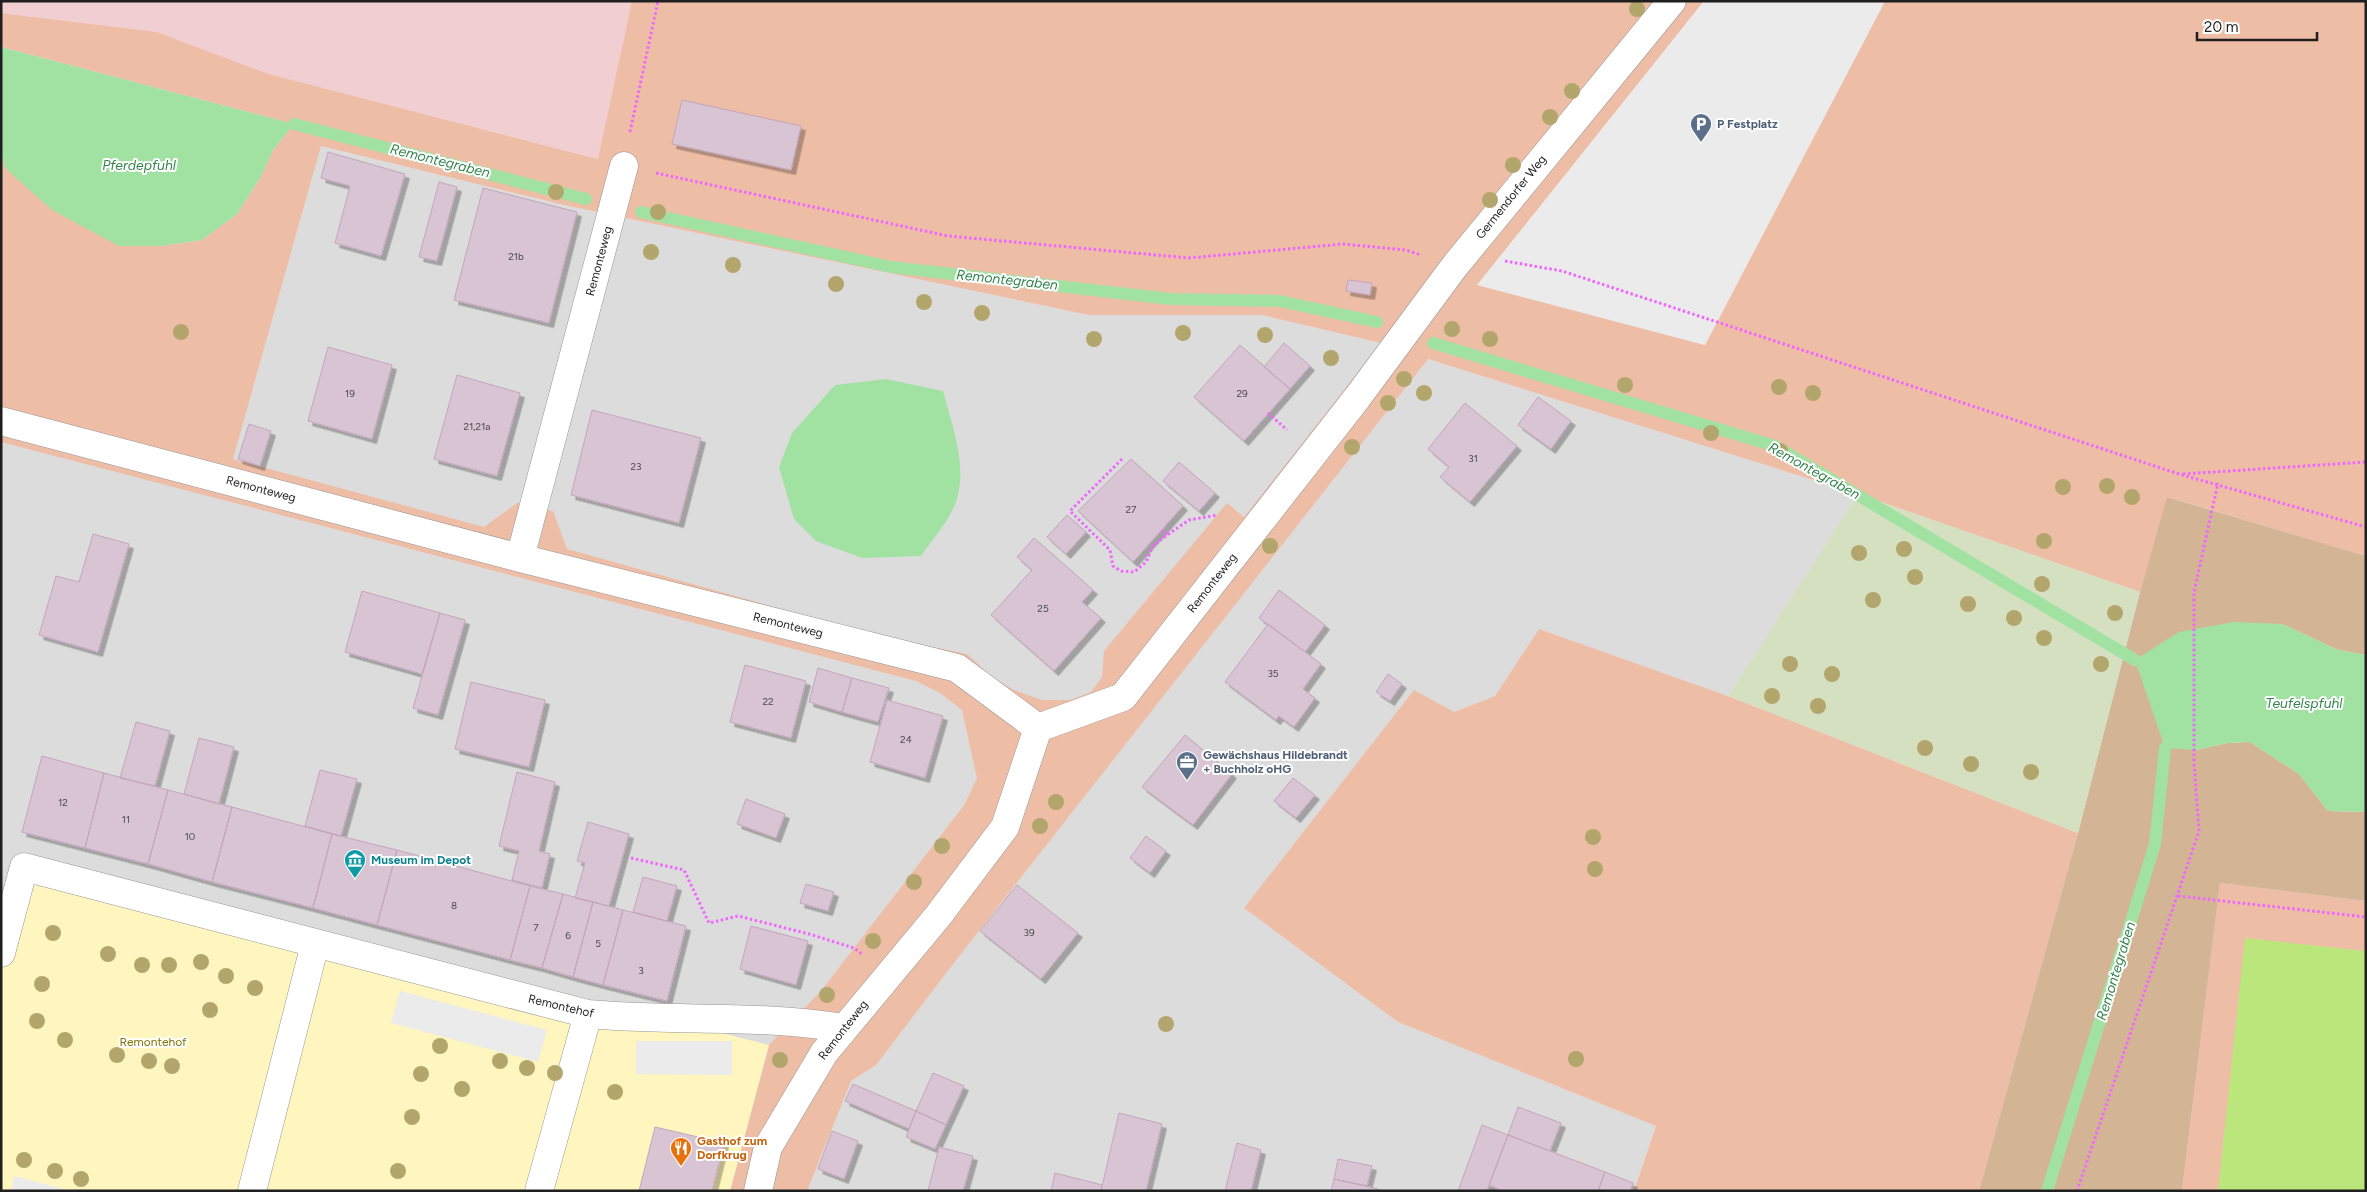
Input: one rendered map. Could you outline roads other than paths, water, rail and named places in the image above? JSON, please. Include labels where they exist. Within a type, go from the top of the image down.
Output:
[{"type":"street","name":"Germendorfer Weg","points":[[1357,398],[1454,267],[1672,1]]},
{"type":"street","name":"Remonteweg","points":[[520,558],[624,166]]},
{"type":"street","name":"Remonteweg","points":[[1038,728],[1123,697],[1357,398]]},
{"type":"street","name":"Remonteweg","points":[[1,421],[520,558],[957,668],[1038,728]]},
{"type":"street","name":"Remonteweg","points":[[758,1191],[768,1147],[824,1053],[938,916],[1006,827],[1038,728]]},
{"type":"street","name":"Remontehof","points":[[1,953],[24,867],[588,1014],[641,1019],[688,1017],[804,1021],[843,1028]]},
{"type":"street","points":[[252,1191],[315,944]]},
{"type":"street","points":[[539,1191],[588,1014]]},
{"type":"water","name":"Pferdepfuhl","points":[[1,47],[294,124],[273,150],[260,178],[237,214],[202,240],[161,246],[119,246],[52,210],[5,168],[1,150]]},
{"type":"water","points":[[886,379],[943,391],[958,451],[960,482],[952,511],[921,556],[862,558],[816,541],[794,519],[779,467],[792,433],[835,385]]},
{"type":"water","name":"Teufelspfuhl","points":[[2234,622],[2282,624],[2338,650],[2366,655],[2366,812],[2328,811],[2299,774],[2250,742],[2227,743],[2196,750],[2165,748],[2135,660],[2179,632]]},
{"type":"waterway","name":"Remontegraben","points":[[294,124],[586,199]]},
{"type":"waterway","name":"Remontegraben","points":[[641,212],[891,267],[1171,299],[1280,301],[1377,322]]},
{"type":"waterway","name":"Remontegraben","points":[[1433,343],[1775,446],[2135,660]]},
{"type":"waterway","name":"Remontegraben","points":[[2047,1191],[2155,844],[2165,748]]},
{"type":"place","name":"P Festplatz","points":[[1701,143]]},
{"type":"place","name":"Gewächshaus Hildebrandt + Buchholz oHG","points":[[1187,781]]},
{"type":"place","name":"Museum im Depot","points":[[355,879]]},
{"type":"place","name":"Gasthof zum Dorfkrug","points":[[681,1167]]}]
